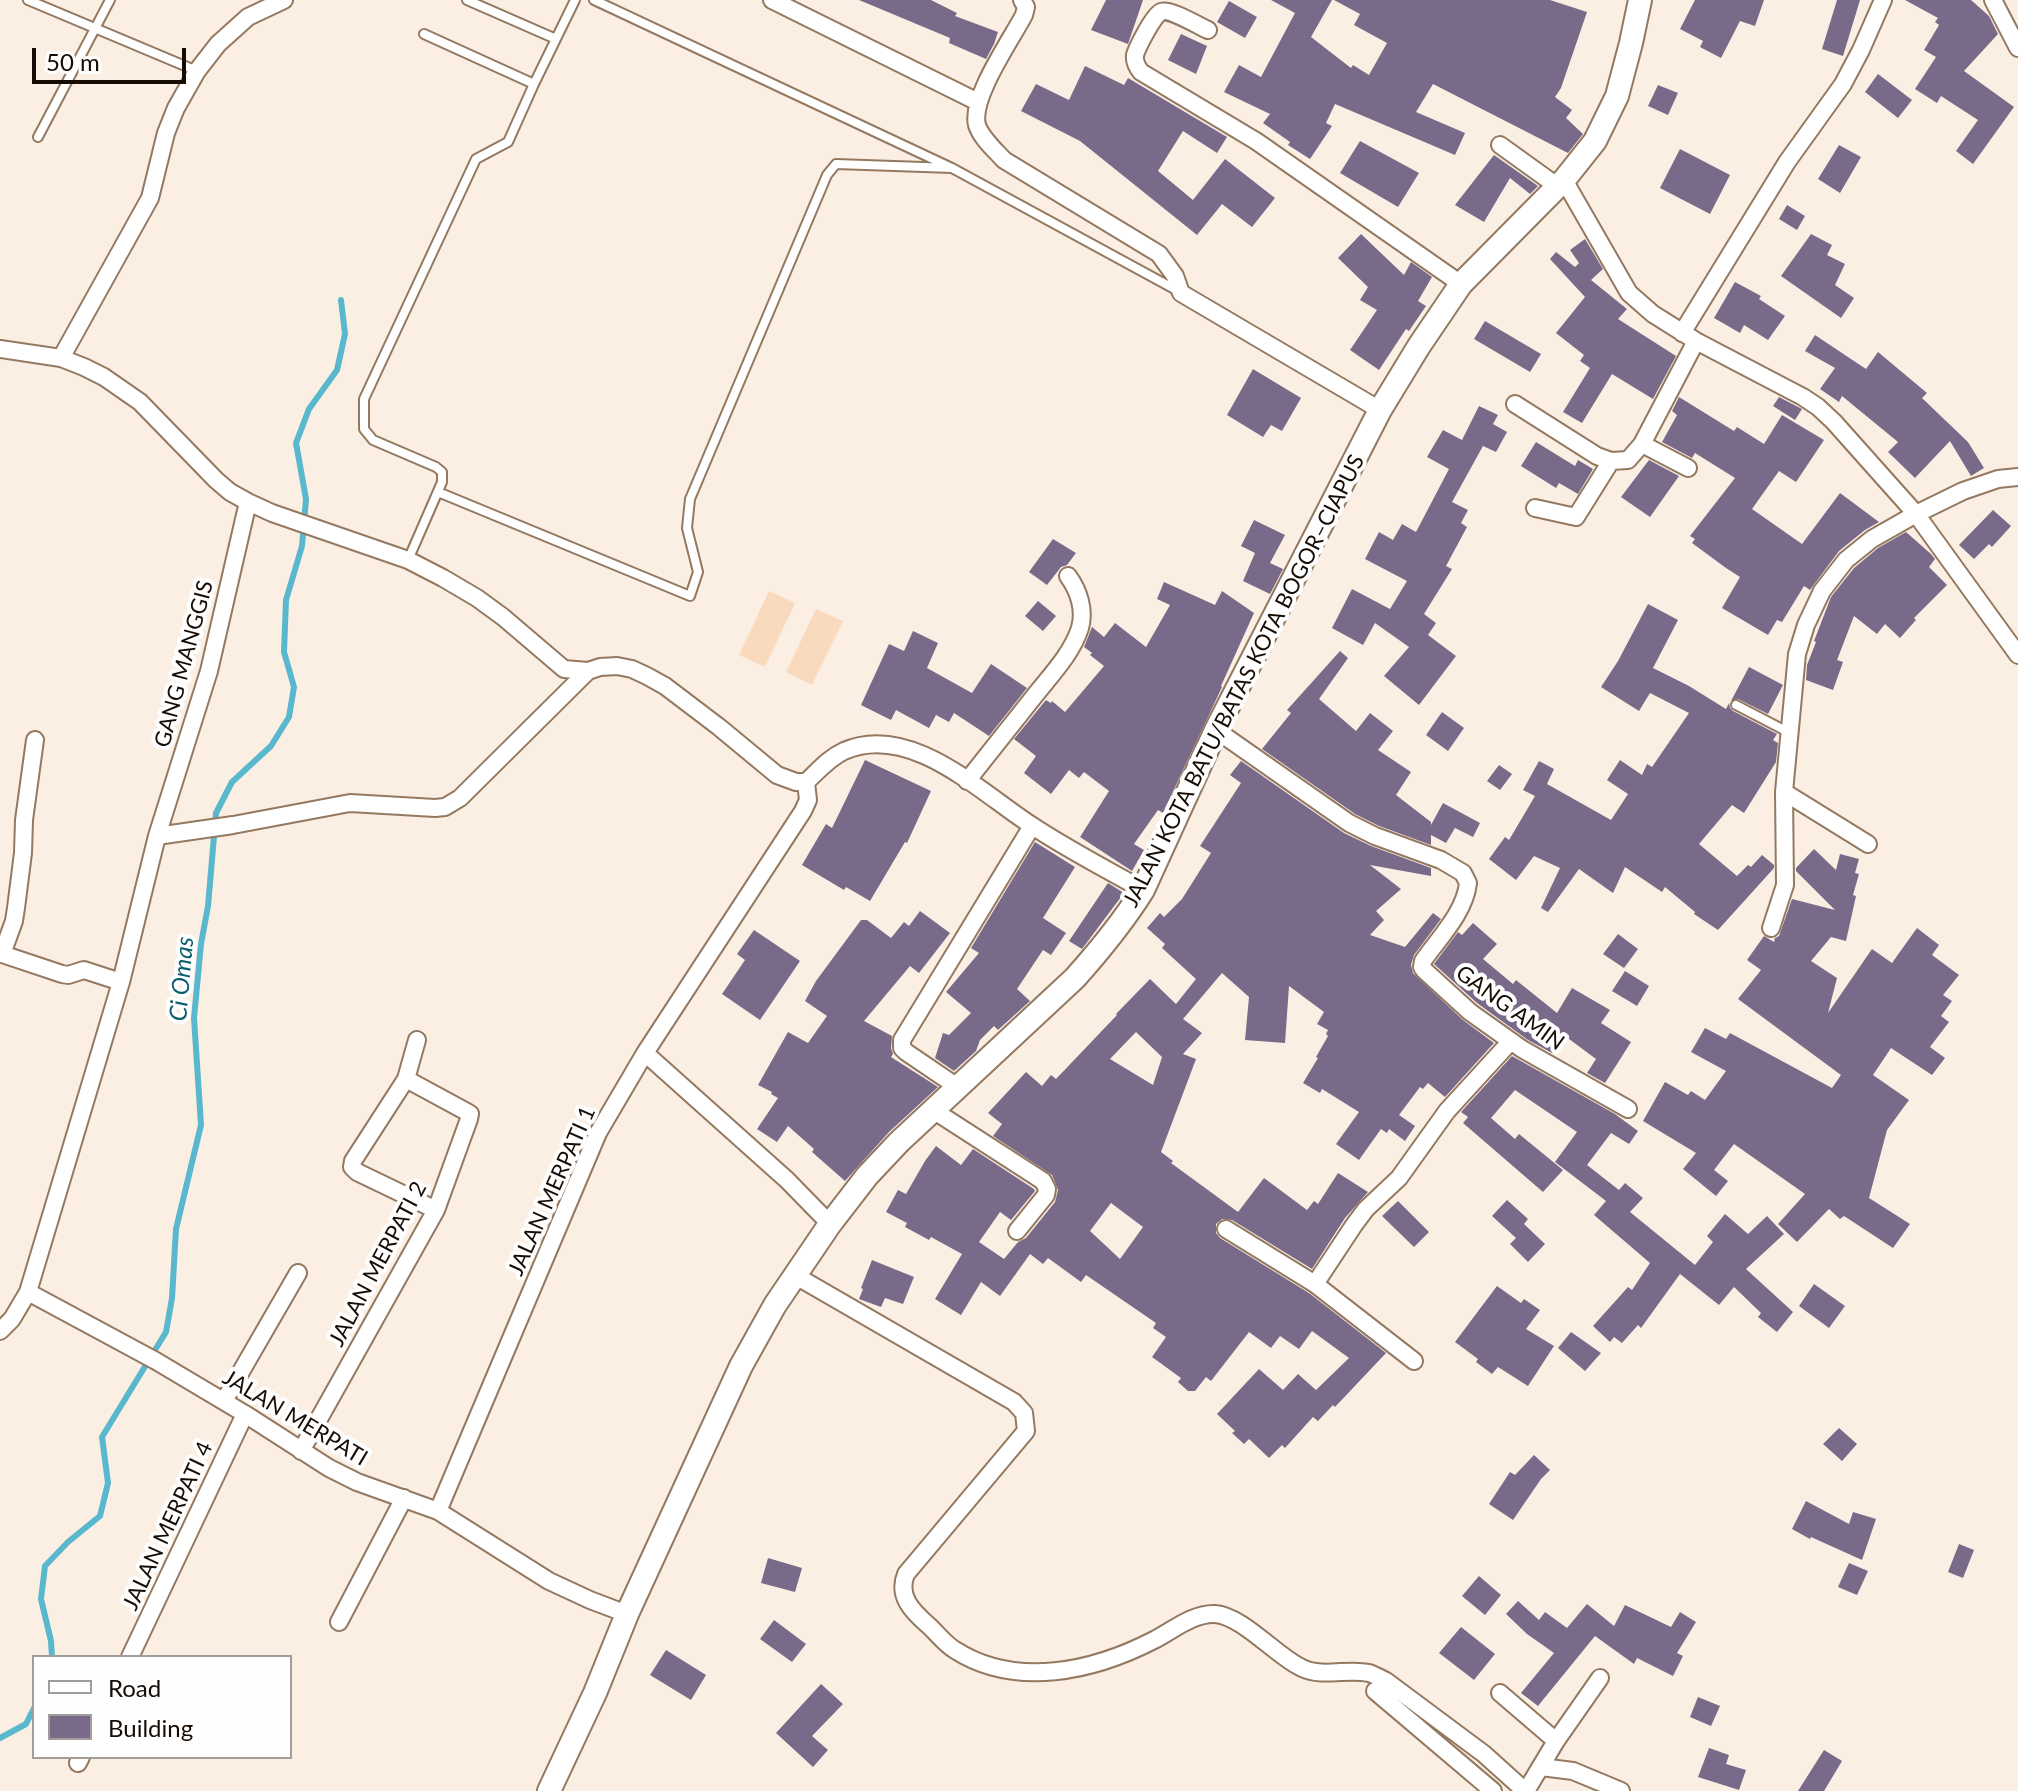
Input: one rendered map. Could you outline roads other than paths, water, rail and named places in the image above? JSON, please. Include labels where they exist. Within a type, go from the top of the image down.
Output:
[{"type":"main road","name":"JALAN KOTA BATU/BATAS KOTA BOGOR–CIAPUS","points":[[549,1791],[595,1693],[627,1614],[759,1332],[830,1224],[867,1176],[1075,978],[1110,937],[1143,890],[1216,730],[1380,410],[1461,284],[1560,183],[1595,141],[1617,96],[1640,0]]},
{"type":"street","points":[[61,358],[150,198],[166,133],[197,71],[218,44],[248,17],[284,0]]},
{"type":"street","points":[[772,0],[978,102]]},
{"type":"street","points":[[1515,404],[1597,456],[1611,461],[1628,460],[1642,444],[1689,337],[1787,162],[1843,84],[1883,0]]},
{"type":"street","points":[[1993,0],[2018,48]]},
{"type":"street","points":[[1029,2],[978,102],[978,126],[994,149],[1004,160],[1159,254],[1175,276],[1181,293],[1380,410]]},
{"type":"street","points":[[1208,30],[1167,11],[1160,12],[1135,54],[1136,65],[1141,72],[1256,141],[1461,284]]},
{"type":"street","points":[[1500,145],[1560,183],[1629,293],[1653,314],[1818,407],[1834,422],[1916,514],[2018,655]]},
{"type":"street","points":[[0,349],[61,358],[84,367],[122,388],[157,418],[230,492],[272,513],[408,560],[443,578],[503,617],[564,669],[588,671],[617,666],[647,676],[719,727],[777,775],[806,782],[847,750],[876,745],[913,751],[940,763],[1032,826],[1143,890]]},
{"type":"street","points":[[1642,444],[1688,468]]},
{"type":"street","points":[[1535,508],[1576,517],[1611,461]]},
{"type":"street","points":[[1771,928],[1785,885],[1784,792],[1797,654],[1822,591],[1846,560],[1872,539],[1980,484],[2018,477]]},
{"type":"street","name":"GANG MANGGIS","points":[[0,1331],[12,1319],[28,1292],[121,982],[157,836],[209,671],[248,502]]},
{"type":"street","points":[[967,781],[1073,644],[1081,625],[1081,604],[1076,587],[1068,576]]},
{"type":"street","points":[[157,836],[350,803],[445,807],[460,798],[588,671]]},
{"type":"street","name":"GANG AMIN","points":[[1216,730],[1349,823],[1441,860],[1463,873],[1468,883],[1465,898],[1422,967],[1470,1012],[1511,1041],[1628,1109]]},
{"type":"street","points":[[35,740],[14,921],[1,958],[68,975],[84,970],[121,982]]},
{"type":"street","name":"JALAN MERPATI 1","points":[[438,1511],[598,1133],[645,1053],[803,811],[808,800],[806,782]]},
{"type":"street","points":[[1784,792],[1868,844]]},
{"type":"street","points":[[959,1088],[906,1052],[902,1048],[902,1040],[1032,826]]},
{"type":"street","points":[[417,1040],[406,1079],[352,1167],[436,1210]]},
{"type":"street","points":[[1315,1284],[1360,1217],[1399,1178],[1447,1111],[1511,1041]]},
{"type":"street","points":[[645,1053],[778,1171],[830,1224]]},
{"type":"street","name":"JALAN MERPATI 2","points":[[301,1451],[436,1210],[470,1114],[406,1079]]},
{"type":"street","points":[[933,1110],[1043,1181],[1046,1195],[1017,1231]]},
{"type":"street","points":[[1226,1229],[1315,1284],[1414,1361]]},
{"type":"street","points":[[224,1401],[298,1273]]},
{"type":"street","points":[[796,1276],[1014,1402],[1024,1413],[1026,1431],[906,1574],[904,1597],[909,1606],[955,1650],[987,1665],[1030,1673],[1067,1670],[1102,1663],[1131,1652],[1195,1617],[1221,1616],[1264,1641],[1300,1668],[1369,1673],[1386,1681],[1484,1754],[1526,1791],[1600,1678]]},
{"type":"street","name":"JALAN MERPATI","points":[[28,1292],[156,1361],[357,1482],[438,1511],[549,1581],[627,1614]]},
{"type":"street","name":"JALAN MERPATI 4","points":[[131,1655],[245,1414]]},
{"type":"street","points":[[339,1622],[404,1498]]},
{"type":"street","points":[[1375,1691],[1493,1791]]},
{"type":"street","points":[[1500,1693],[1556,1741]]},
{"type":"street","points":[[1541,1767],[1573,1771],[1621,1791]]},
{"type":"lane","points":[[28,0],[197,71]]},
{"type":"lane","points":[[38,137],[110,0]]},
{"type":"lane","points":[[467,0],[556,39]]},
{"type":"lane","points":[[408,560],[442,482],[442,472],[373,440],[364,429],[364,399],[476,159],[508,142],[575,0]]},
{"type":"lane","points":[[594,0],[952,168],[1181,293]]},
{"type":"lane","points":[[424,34],[534,84]]},
{"type":"lane","points":[[438,492],[690,596],[698,572],[687,528],[690,499],[827,175],[836,164],[952,168]]},
{"type":"lane","points":[[1736,705],[1788,732]]},
{"type":"waterway","name":"Ci Omas","points":[[52,1655],[41,1599],[45,1566],[100,1516],[108,1483],[102,1437],[166,1332],[172,1298],[176,1229],[201,1125],[194,1018],[216,813],[232,782],[271,746],[289,717],[294,687],[284,652],[286,600],[302,546],[306,499],[296,443],[309,409],[337,370],[345,334],[341,300]]},
{"type":"waterway","name":"Ci Omas","points":[[0,1738],[26,1724],[32,1712]]}]
